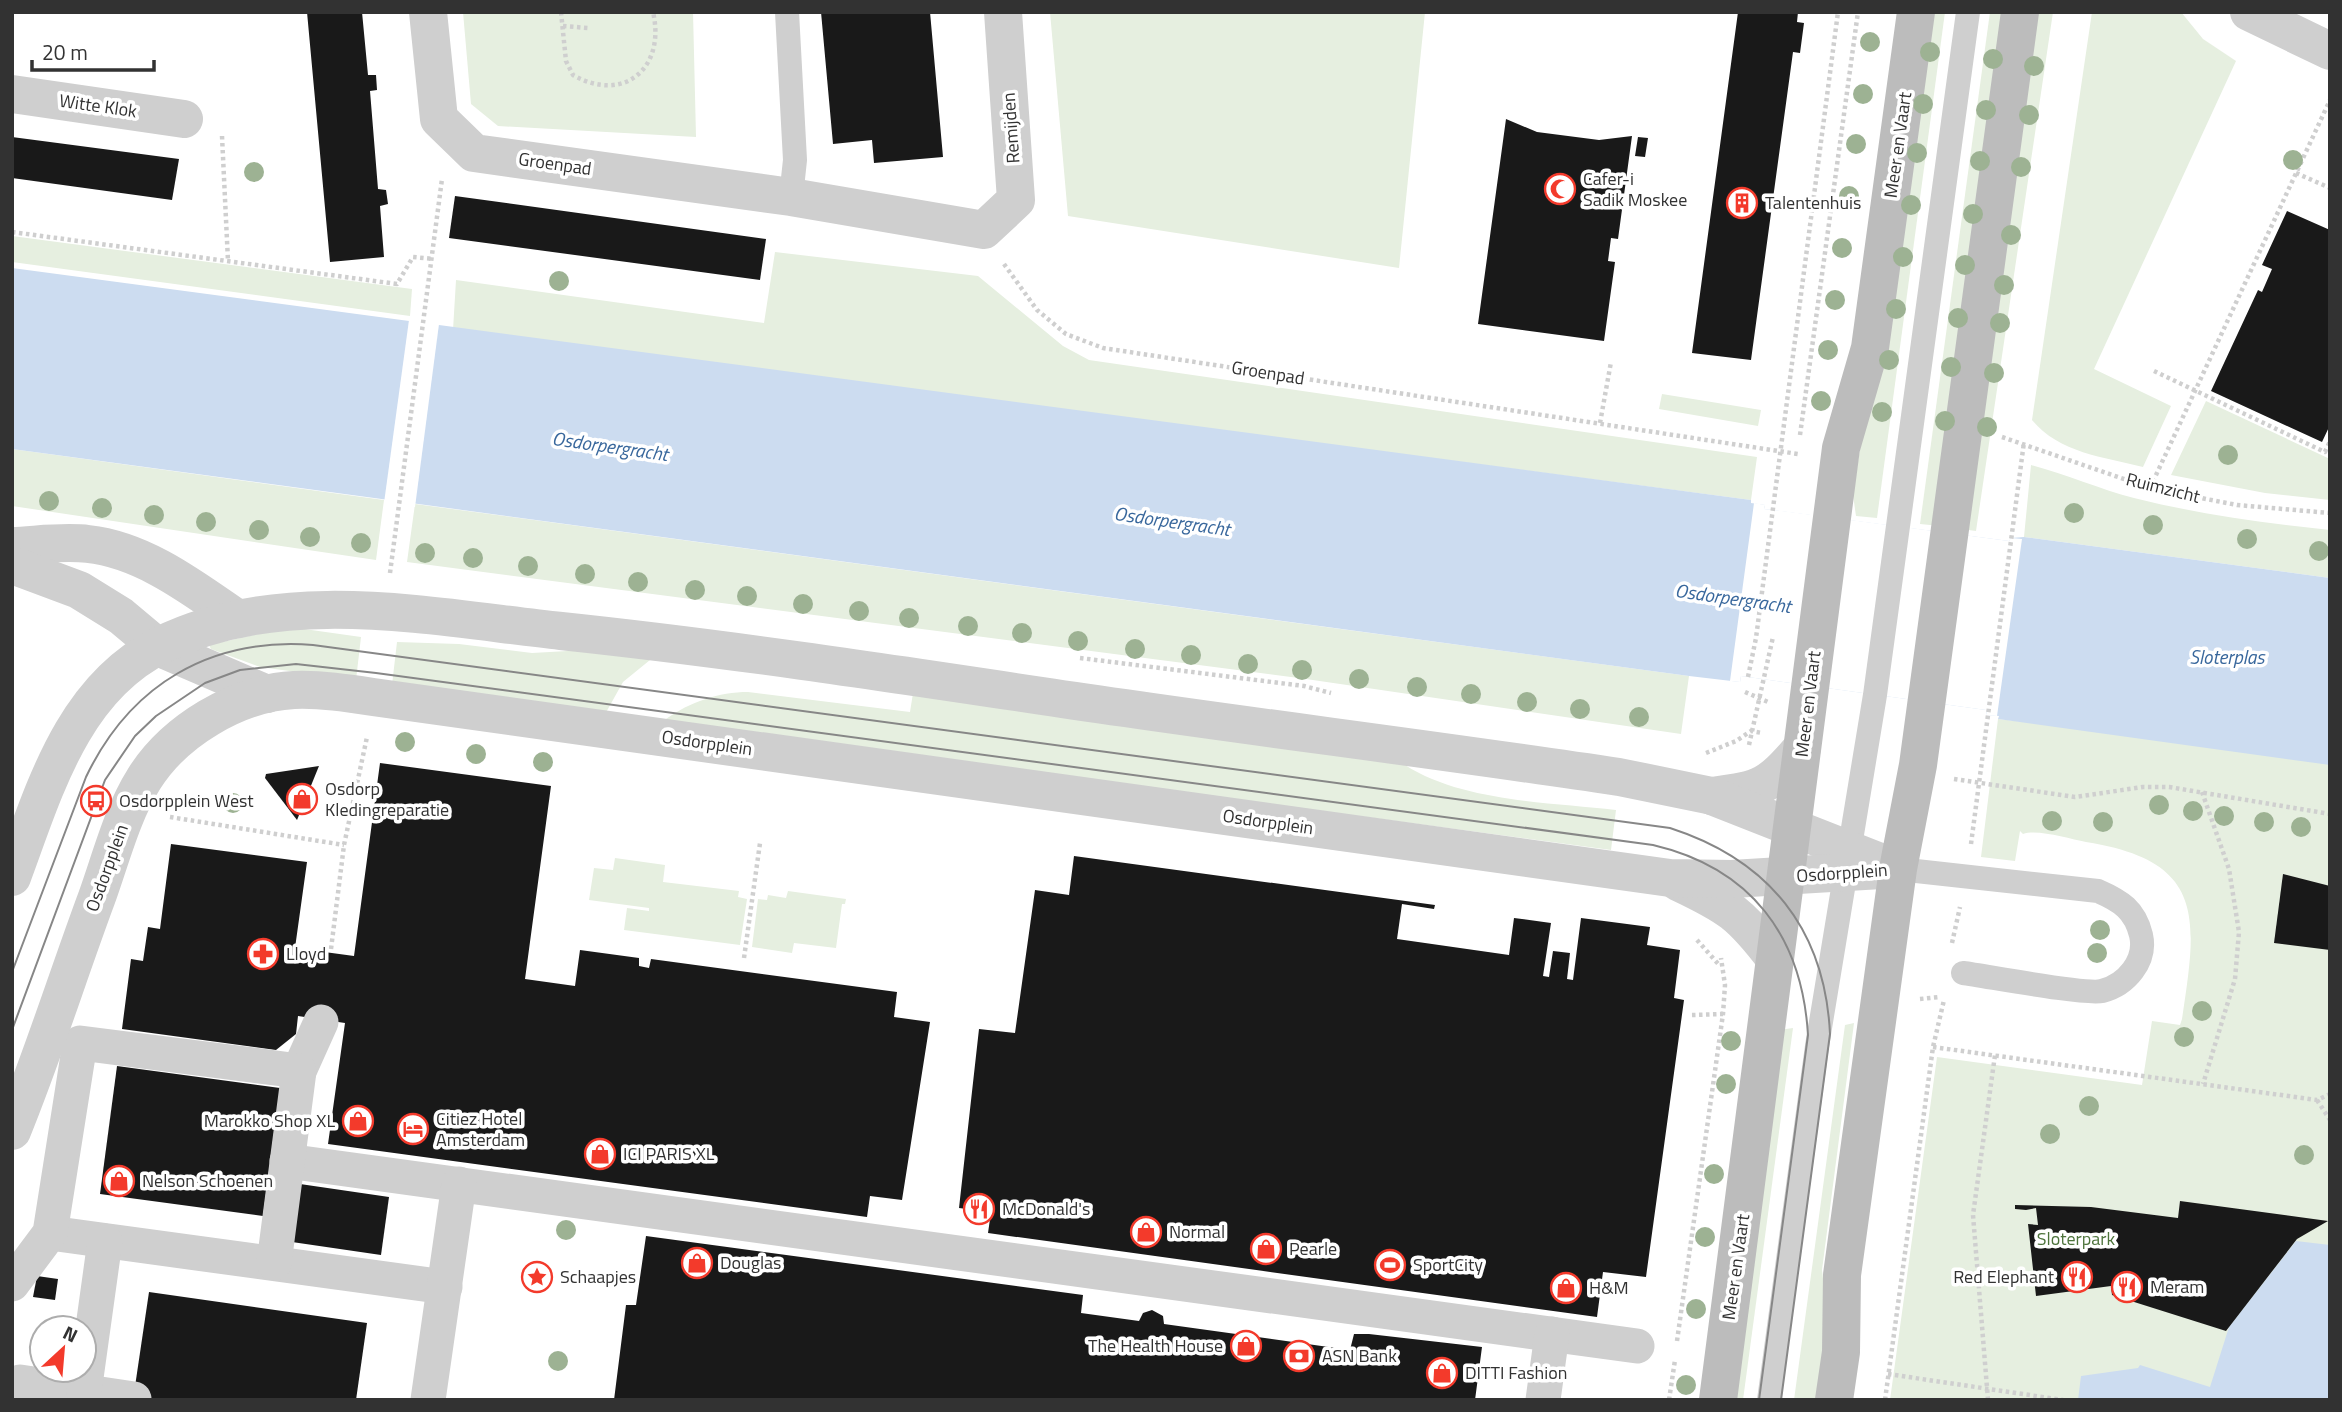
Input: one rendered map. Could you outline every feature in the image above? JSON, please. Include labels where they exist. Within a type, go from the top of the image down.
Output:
[{"type":"main road","name":"Meer en Vaart","points":[[1718,1400],[1832,518],[1847,423],[1870,348],[1916,12]]},
{"type":"main road","points":[[1834,1400],[1840,1352],[1842,1275],[1898,869],[1927,702],[2020,12]]},
{"type":"street","name":"Groenpad","points":[[428,12],[439,119],[474,153],[791,197],[984,230]]},
{"type":"street","name":"Remijden","points":[[984,230],[1016,200],[1003,12]]},
{"type":"street","points":[[2249,12],[2330,51]]},
{"type":"street","name":"Witte Klok","points":[[12,94],[184,119]]},
{"type":"street","points":[[12,546],[89,544],[136,557],[182,581],[237,618]]},
{"type":"street","points":[[12,565],[79,590],[121,615],[158,647],[267,694]]},
{"type":"street","name":"Osdorpplein","points":[[12,877],[57,758],[69,735],[114,681],[158,647],[209,624],[274,612],[385,612],[653,640],[1619,777],[1712,796],[1792,828],[1847,862]]},
{"type":"street","name":"Osdorpplein","points":[[12,1131],[120,835],[143,780],[168,750],[191,730],[220,712],[267,694],[292,690],[336,692],[1670,878],[1786,877],[1847,862],[1898,869]]},
{"type":"street","name":"Osdorpplein","points":[[1712,796],[1743,792],[1773,781],[1802,748]]},
{"type":"street","name":"Osdorpplein","points":[[1670,878],[1728,906],[1747,922],[1775,959]]},
{"type":"street","points":[[274,1263],[299,1071],[321,1022]]},
{"type":"street","points":[[12,1283],[50,1233],[80,1043],[299,1071]]},
{"type":"street","points":[[287,1161],[1637,1346]]},
{"type":"street","points":[[428,1400],[459,1184]]},
{"type":"street","points":[[50,1233],[445,1287]]},
{"type":"street","points":[[84,1392],[105,1241]]},
{"type":"street","points":[[1544,1400],[1552,1334]]},
{"type":"street","points":[[16,1383],[134,1399]]},
{"type":"lane","points":[[787,12],[795,160],[791,197]]},
{"type":"lane","points":[[1769,1400],[1816,1046],[1875,695],[1968,12]]},
{"type":"lane","points":[[1898,869],[2098,891],[2122,901],[2138,921],[2143,942],[2138,964],[2124,981],[2100,992],[1962,973]]},
{"type":"path","points":[[561,12],[566,61],[573,75],[600,86],[618,86],[635,78],[652,57],[656,42],[653,12]]},
{"type":"path","points":[[1748,677],[1781,451],[1838,12]]},
{"type":"path","points":[[1796,466],[1857,12]]},
{"type":"path","points":[[563,26],[588,28]]},
{"type":"path","points":[[2150,488],[2330,100]]},
{"type":"path","points":[[184,119],[221,126],[228,261]]},
{"type":"path","points":[[397,527],[434,259],[442,177],[456,135]]},
{"type":"path","points":[[2296,173],[2330,188]]},
{"type":"path","name":"Groenpad","points":[[984,230],[1037,310],[1066,334],[1103,348],[1798,454]]},
{"type":"path","points":[[12,232],[397,284],[413,257],[434,259]]},
{"type":"path","points":[[1600,423],[1611,362]]},
{"type":"path","points":[[2154,371],[2325,452],[2330,442]]},
{"type":"path","name":"Ruimzicht","points":[[2002,437],[2024,442],[2054,457],[2150,488],[2237,505],[2330,513]]},
{"type":"path","points":[[1951,947],[1967,876],[2024,442]]},
{"type":"path","points":[[1069,659],[1088,658],[1304,686],[1335,694]]},
{"type":"path","points":[[331,949],[344,845],[366,743]]},
{"type":"path","points":[[1954,779],[1978,785],[2075,797],[2155,786],[2201,791],[2330,814]]},
{"type":"path","points":[[2201,791],[2229,869],[2239,932],[2235,979],[2203,1084]]},
{"type":"path","points":[[170,817],[344,845]]},
{"type":"path","points":[[744,958],[760,843]]},
{"type":"path","points":[[1669,1400],[1723,1014],[1725,985],[1720,966],[1728,906]]},
{"type":"path","points":[[1885,1400],[1933,1047],[1945,996]]},
{"type":"path","points":[[1933,1047],[2317,1100],[2330,1094]]},
{"type":"path","points":[[1988,1400],[1973,1215],[1995,1055]]},
{"type":"path","points":[[2317,1100],[2330,1120]]},
{"type":"path","points":[[1888,1374],[2063,1400]]},
{"type":"green space","points":[[463,12],[693,12],[696,137],[498,126],[471,104]]},
{"type":"green space","points":[[1050,12],[1425,12],[1399,268],[1068,216]]},
{"type":"green space","points":[[1926,12],[1945,12],[1877,518],[1856,516],[1853,495]]},
{"type":"green space","points":[[1990,12],[2010,12],[1940,526],[1920,524]]},
{"type":"green space","points":[[2031,12],[2053,12],[1976,531],[1961,529]]},
{"type":"green space","points":[[2092,12],[2181,12],[2203,39],[2236,61],[2094,369],[2171,406],[2143,467],[2069,447],[2055,440],[2032,420]]},
{"type":"green space","points":[[12,236],[412,289],[410,316],[12,262]]},
{"type":"green space","points":[[775,252],[978,276],[1063,346],[1089,360],[1757,457],[1751,500],[453,330],[456,280],[764,323]]},
{"type":"green space","points":[[1662,394],[1761,410],[1758,426],[1659,409]]},
{"type":"green space","points":[[2206,401],[2330,459],[2330,500],[2265,493],[2171,475]]},
{"type":"green space","points":[[12,449],[384,500],[376,560],[12,506]]},
{"type":"green space","points":[[2031,465],[2158,504],[2330,530],[2330,578],[2024,537]]},
{"type":"green space","points":[[415,504],[1689,676],[1681,734],[1306,679],[407,562]]},
{"type":"green space","points":[[290,627],[361,637],[356,680],[260,667],[211,649],[209,645]]},
{"type":"green space","points":[[397,642],[459,644],[532,653],[603,649],[650,660],[623,682],[604,716],[392,685]]},
{"type":"green space","points":[[748,692],[910,712],[913,693],[1405,765],[1453,787],[1480,793],[1535,802],[1616,810],[1611,850],[668,723],[666,719],[705,699]]},
{"type":"green space","name":"Sloterpark","points":[[1998,719],[2330,757],[2330,1400],[1890,1400],[1937,1057],[2142,1085],[2152,1021],[2180,1025],[2182,1019],[2190,952],[2190,924],[2185,900],[2174,880],[2154,864],[2125,851],[2045,834],[2023,834],[2020,831],[2015,861],[1981,857]]},
{"type":"green space","points":[[615,858],[665,865],[663,882],[739,891],[738,897],[747,899],[740,945],[624,930],[627,908],[649,911],[649,908],[589,900],[594,868],[613,870]]},
{"type":"green space","points":[[788,891],[846,899],[845,904],[842,904],[836,948],[794,943],[792,953],[752,947],[758,899],[767,900],[768,895],[786,898]]},
{"type":"green space","points":[[1854,1023],[1822,1270],[1830,1335],[1823,1400],[1794,1400],[1845,1025]]},
{"type":"green space","points":[[1793,1028],[1743,1400],[1730,1400],[1779,1030]]},
{"type":"water","points":[[12,268],[1751,500],[1751,503],[1765,505],[1764,509],[2009,541],[2011,538],[2024,537],[2330,578],[2330,765],[1998,719],[1999,716],[1987,715],[1986,710],[1741,676],[1740,682],[1689,676],[12,449]]},
{"type":"water","points":[[2296,1241],[2330,1245],[2330,1400],[2078,1400],[2081,1376],[2138,1368],[2140,1365],[2210,1387],[2229,1327]]},
{"type":"pier","points":[[409,320],[439,324],[415,507],[384,503]]},
{"type":"pier","points":[[1754,503],[1765,505],[1764,509],[2009,541],[2011,538],[2022,539],[1997,716],[1987,715],[1986,710],[1741,676],[1740,682],[1730,681]]},
{"type":"building","points":[[307,12],[362,12],[368,75],[376,75],[377,90],[370,91],[378,189],[386,190],[388,204],[380,206],[384,257],[330,262]]},
{"type":"building","points":[[821,12],[930,12],[943,157],[874,163],[872,140],[833,144]]},
{"type":"building","name":"Talentenhuis","points":[[1738,12],[1798,12],[1797,22],[1804,23],[1800,53],[1793,52],[1751,360],[1692,353]]},
{"type":"building","points":[[1506,119],[1537,132],[1599,140],[1632,136],[1618,239],[1611,238],[1608,261],[1615,262],[1604,341],[1478,324]]},
{"type":"building","points":[[12,137],[179,159],[172,200],[12,178]]},
{"type":"building","points":[[1638,137],[1648,138],[1645,157],[1635,156]]},
{"type":"building","points":[[455,196],[766,239],[760,280],[449,238]]},
{"type":"building","points":[[2287,211],[2330,230],[2330,425],[2322,442],[2211,391],[2258,290],[2262,292],[2272,269],[2262,265]]},
{"type":"building","points":[[380,763],[551,786],[525,979],[575,986],[580,950],[639,958],[639,966],[649,968],[651,959],[897,992],[894,1017],[930,1022],[902,1200],[870,1196],[867,1217],[328,1144],[345,1023],[298,1016],[296,1034],[276,1050],[122,1029],[131,959],[143,961],[148,927],[160,929],[171,844],[307,862],[295,948],[354,956]]},
{"type":"building","points":[[319,766],[297,820],[265,778],[266,774]]},
{"type":"building","points":[[1074,856],[1435,905],[1434,909],[1402,904],[1397,939],[1509,955],[1514,918],[1551,923],[1543,976],[1549,977],[1553,951],[1570,953],[1567,979],[1573,980],[1581,918],[1650,927],[1647,945],[1680,950],[1674,998],[1684,1000],[1646,1277],[1603,1272],[1597,1317],[988,1233],[991,1212],[959,1208],[979,1029],[1015,1033],[1035,890],[1069,895]]},
{"type":"building","points":[[2283,874],[2330,886],[2330,950],[2274,943]]},
{"type":"building","points":[[117,1066],[280,1088],[263,1216],[100,1194]]},
{"type":"building","points":[[300,1184],[389,1197],[381,1255],[292,1242]]},
{"type":"building","points":[[2180,1201],[2328,1221],[2297,1239],[2226,1331],[2112,1295],[2111,1286],[2036,1296],[2028,1224],[2038,1225],[2036,1208],[2015,1209],[2015,1205],[2091,1207],[2178,1218]]},
{"type":"building","points":[[646,1236],[1083,1295],[1081,1313],[1139,1321],[1143,1313],[1152,1310],[1163,1316],[1164,1324],[1350,1350],[1354,1334],[1482,1347],[1475,1400],[614,1400],[626,1305],[636,1305]]},
{"type":"building","points":[[37,1276],[58,1279],[55,1300],[33,1297]]},
{"type":"building","points":[[149,1292],[367,1323],[356,1400],[133,1400]]},
{"type":"tram line","points":[[12,972],[86,777],[104,745],[126,716],[150,693],[177,674],[208,659],[240,649],[275,645],[313,645],[1670,828],[1705,842],[1736,859],[1763,880],[1785,904],[1803,931],[1817,962],[1826,996],[1830,1034],[1781,1400]]},
{"type":"tram line","points":[[12,1030],[105,780],[135,736],[156,716],[205,683],[240,670],[296,664],[376,673],[1653,845],[1688,856],[1718,870],[1744,889],[1765,912],[1782,937],[1795,967],[1804,999],[1808,1035],[1759,1400]]},
{"type":"place","name":"Cafer-i Sadik Moskee","points":[[1560,189]]},
{"type":"place","name":"Talentenhuis","points":[[1742,203]]},
{"type":"place","name":"Osdorp Kledingreparatie","points":[[302,799]]},
{"type":"place","name":"Osdorpplein West","points":[[96,801]]},
{"type":"place","name":"Lloyd","points":[[263,954]]},
{"type":"place","name":"Marokko Shop XL","points":[[358,1121]]},
{"type":"place","name":"Citiez Hotel Amsterdam","points":[[413,1129]]},
{"type":"place","name":"ICI PARIS XL","points":[[600,1154]]},
{"type":"place","name":"Nelson Schoenen","points":[[119,1181]]},
{"type":"place","name":"McDonald's","points":[[979,1209]]},
{"type":"place","name":"Normal","points":[[1146,1232]]},
{"type":"place","name":"Pearle","points":[[1266,1249]]},
{"type":"place","name":"Douglas","points":[[697,1263]]},
{"type":"place","name":"SportCity","points":[[1390,1265]]},
{"type":"place","name":"Schaapjes","points":[[537,1277]]},
{"type":"place","name":"Red Elephant","points":[[2077,1277]]},
{"type":"place","name":"Meram","points":[[2127,1287]]},
{"type":"place","name":"H&M","points":[[1566,1288]]},
{"type":"place","name":"The Health House","points":[[1246,1346]]},
{"type":"place","name":"ASN Bank","points":[[1299,1356]]},
{"type":"place","name":"DITTI Fashion","points":[[1442,1373]]},
{"type":"water label","name":"Osdorpergracht","points":[[610,446]]},
{"type":"water label","name":"Osdorpergracht","points":[[1172,521]]},
{"type":"water label","name":"Osdorpergracht","points":[[1733,598]]},
{"type":"water label","name":"Sloterplas","points":[[2227,657]]}]
